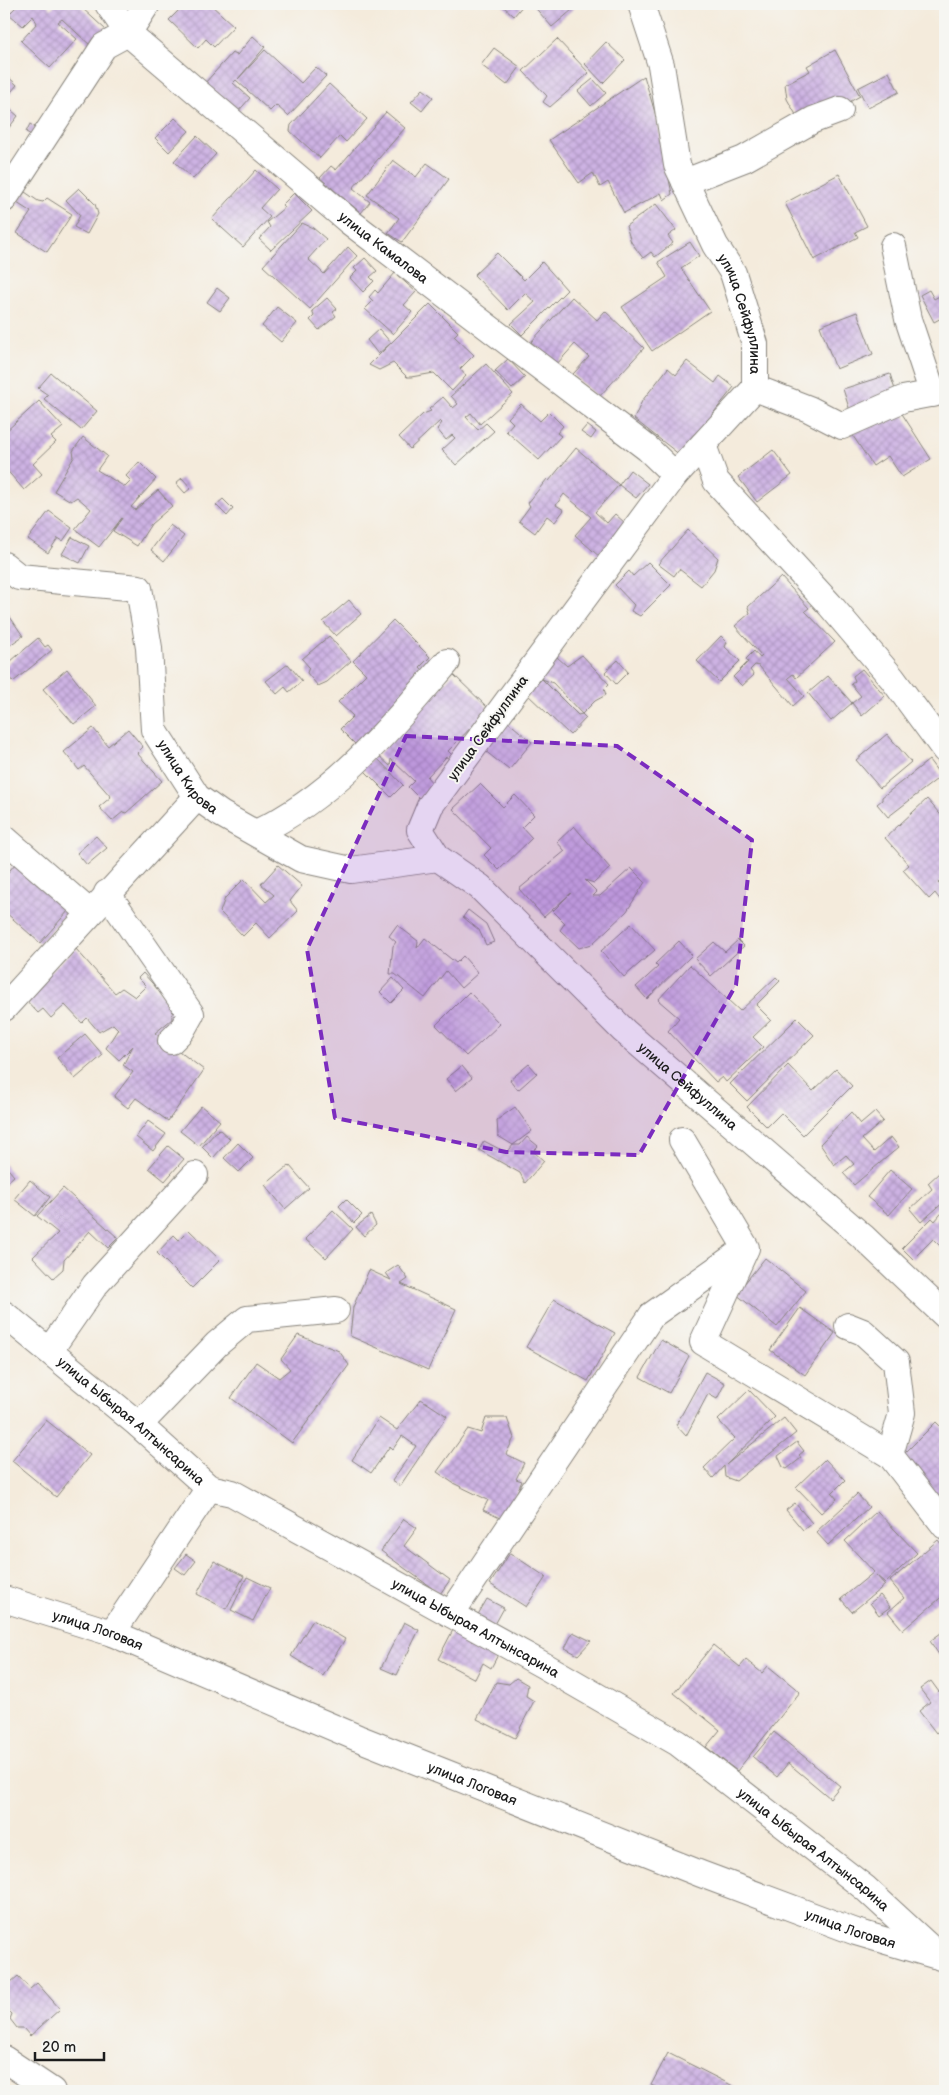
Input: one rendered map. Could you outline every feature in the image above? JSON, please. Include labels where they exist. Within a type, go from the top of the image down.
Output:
[{"type":"street","name":"улица Камалова","points":[[108,4],[128,33],[350,222],[647,448],[675,475]]},
{"type":"street","points":[[4,199],[104,46],[128,33],[147,4]]},
{"type":"street","name":"улица Сейфуллина","points":[[641,4],[661,65],[677,165],[715,245],[733,273],[755,344],[755,388],[675,475],[430,806],[420,830],[438,858],[480,887],[624,1031],[862,1236],[945,1315]]},
{"type":"street","points":[[685,182],[744,159],[813,120],[840,110]]},
{"type":"street","points":[[755,388],[809,409],[842,426],[903,399],[939,392],[908,319],[893,246]]},
{"type":"street","points":[[703,446],[716,481],[830,605],[892,678],[945,750]]},
{"type":"street","name":"улица Кирова","points":[[4,566],[19,577],[139,588],[149,648],[154,730],[196,796],[221,814],[301,859],[351,870],[438,858]]},
{"type":"street","points":[[256,833],[281,821],[317,796],[359,759],[380,740],[447,662]]},
{"type":"street","points":[[4,1008],[196,796]]},
{"type":"street","points":[[4,838],[89,912]]},
{"type":"street","points":[[107,893],[191,1014],[182,1030],[171,1041]]},
{"type":"street","points":[[682,1140],[746,1248]]},
{"type":"street","points":[[50,1350],[95,1285],[195,1175]]},
{"type":"street","points":[[746,1248],[703,1342],[890,1455],[945,1526]]},
{"type":"street","points":[[451,1614],[652,1315],[746,1248]]},
{"type":"street","points":[[139,1425],[217,1344],[248,1319],[336,1310]]},
{"type":"street","name":"улица Ыбырая Алтынсарина","points":[[4,1314],[139,1425],[208,1488],[232,1493],[451,1614],[678,1743],[865,1888],[943,1958]]},
{"type":"street","points":[[848,1326],[863,1332],[896,1362],[902,1413],[890,1455]]},
{"type":"street","points":[[112,1632],[208,1488]]},
{"type":"street","name":"улица Логовая","points":[[4,1599],[112,1632],[358,1738],[701,1874],[856,1932],[943,1958]]},
{"type":"street","points":[[4,2059],[52,2091]]},
{"type":"highlighted area","points":[[406,736],[617,746],[752,840],[736,985],[639,1155],[506,1152],[335,1118],[307,949]]},
{"type":"building","points":[[19,4],[47,4],[51,9],[56,4],[85,4],[81,7],[106,30],[91,46],[62,19],[58,22],[77,39],[50,68],[21,41],[37,23],[33,16],[23,26],[9,14]]},
{"type":"building","points":[[185,4],[210,4],[234,26],[214,47],[206,39],[198,48],[169,20]]},
{"type":"building","points":[[505,4],[524,4],[514,16],[503,6]]},
{"type":"building","points":[[532,4],[579,4],[552,27]]},
{"type":"building","points":[[253,36],[265,47],[238,79],[265,50],[301,83],[316,67],[326,76],[288,116],[276,105],[270,111],[236,80],[233,83],[250,98],[236,114],[204,84],[232,53],[237,55]]},
{"type":"building","points":[[557,39],[589,73],[550,107],[543,102],[547,96],[523,71]]},
{"type":"building","points":[[606,42],[625,60],[603,83],[585,64]]},
{"type":"building","points":[[494,48],[520,67],[507,85],[481,65]]},
{"type":"building","points":[[835,50],[860,96],[830,113],[799,120],[787,99],[785,84],[810,71],[807,66]]},
{"type":"building","points":[[889,72],[899,92],[868,108],[858,88]]},
{"type":"building","points":[[4,73],[17,85],[5,99],[4,98]]},
{"type":"building","points":[[644,76],[656,116],[672,194],[664,200],[661,193],[624,213],[608,182],[600,187],[593,173],[579,183],[549,140]]},
{"type":"building","points":[[593,79],[606,93],[591,106],[578,91]]},
{"type":"building","points":[[329,84],[367,119],[346,142],[340,136],[320,158],[290,131],[291,125]]},
{"type":"building","points":[[423,89],[433,97],[422,111],[411,102]]},
{"type":"building","points":[[4,104],[18,116],[4,134]]},
{"type":"building","points":[[386,112],[405,128],[353,188],[370,202],[361,213],[320,178],[331,166],[336,170]]},
{"type":"building","points":[[175,118],[189,131],[169,152],[155,138]]},
{"type":"building","points":[[30,124],[40,130],[35,137],[26,132]]},
{"type":"building","points":[[197,136],[216,154],[193,179],[174,161]]},
{"type":"building","points":[[393,160],[416,177],[427,163],[449,179],[402,242],[388,233],[399,218],[367,195]]},
{"type":"building","points":[[256,170],[277,189],[260,208],[270,217],[243,247],[212,219]]},
{"type":"building","points":[[839,174],[867,226],[855,232],[858,237],[814,260],[785,203]]},
{"type":"building","points":[[79,188],[95,204],[98,214],[87,234],[74,227],[80,215],[66,200]]},
{"type":"building","points":[[25,192],[38,201],[43,202],[47,198],[72,214],[47,252],[17,233],[31,212],[17,203]]},
{"type":"building","points":[[294,193],[312,211],[271,250],[259,239],[270,227],[267,222],[285,207],[282,205]]},
{"type":"building","points":[[656,204],[676,230],[668,236],[673,243],[655,257],[651,252],[643,258],[631,242],[626,226]]},
{"type":"building","points":[[302,223],[313,228],[326,239],[308,259],[324,274],[348,247],[357,256],[310,309],[263,266]]},
{"type":"building","points":[[690,242],[699,256],[681,268],[710,311],[652,351],[622,307],[667,277],[658,262]]},
{"type":"building","points":[[497,253],[524,280],[542,262],[567,290],[522,335],[511,324],[535,302],[525,293],[508,310],[474,275]]},
{"type":"building","points":[[365,258],[377,271],[370,277],[374,281],[363,292],[350,278],[357,271],[354,268]]},
{"type":"building","points":[[395,273],[416,292],[404,305],[412,312],[393,334],[365,309],[373,301],[369,297],[375,290],[378,293]]},
{"type":"building","points":[[217,288],[230,298],[220,311],[207,302]]},
{"type":"building","points":[[929,290],[934,299],[943,294],[945,298],[945,316],[934,322],[920,295]]},
{"type":"building","points":[[572,297],[597,320],[605,311],[644,348],[598,398],[573,374],[589,357],[575,344],[556,365],[531,342]]},
{"type":"building","points":[[327,298],[337,309],[333,312],[336,316],[319,330],[310,320],[314,316],[312,311]]},
{"type":"building","points":[[430,304],[458,332],[454,336],[474,355],[460,369],[466,376],[452,391],[434,373],[407,377],[393,363],[379,370],[369,365]]},
{"type":"building","points":[[277,307],[297,323],[281,342],[262,326]]},
{"type":"building","points":[[857,312],[873,354],[836,369],[820,326]]},
{"type":"building","points":[[379,329],[391,343],[378,354],[367,340]]},
{"type":"building","points":[[508,359],[525,377],[512,389],[495,371]]},
{"type":"building","points":[[687,361],[715,383],[720,376],[734,387],[680,455],[634,419],[642,401],[668,368],[676,375]]},
{"type":"building","points":[[486,364],[513,394],[480,424],[471,413],[466,417],[478,430],[486,423],[494,431],[456,465],[442,450],[455,438],[452,435],[446,440],[437,429],[442,423],[440,421],[410,449],[399,437],[423,414],[431,411],[429,409],[443,397],[453,408],[458,404],[451,396]]},
{"type":"building","points":[[51,373],[97,411],[81,430],[44,399],[48,395],[38,388]]},
{"type":"building","points":[[890,374],[897,396],[850,411],[843,389]]},
{"type":"building","points":[[39,401],[63,427],[51,437],[56,442],[33,464],[42,474],[24,490],[4,467],[4,433]]},
{"type":"building","points":[[521,404],[540,421],[549,412],[563,426],[557,433],[561,436],[539,460],[506,431],[513,423],[508,418]]},
{"type":"building","points":[[899,409],[931,459],[902,477],[888,456],[873,466],[851,433]]},
{"type":"building","points":[[587,425],[596,432],[591,439],[581,432]]},
{"type":"building","points":[[83,437],[107,456],[97,470],[125,487],[131,481],[126,476],[139,462],[156,479],[131,507],[135,510],[158,490],[172,506],[151,524],[137,546],[113,531],[122,518],[99,547],[75,529],[91,509],[77,497],[71,501],[54,491],[74,457],[73,451]]},
{"type":"building","points":[[576,448],[619,485],[595,512],[607,523],[615,514],[625,523],[601,558],[575,535],[591,517],[564,494],[556,505],[564,510],[555,522],[547,516],[535,533],[519,521],[530,506],[528,503]]},
{"type":"building","points":[[773,450],[792,475],[757,502],[738,477]]},
{"type":"building","points":[[630,470],[648,484],[636,498],[619,485]]},
{"type":"building","points":[[182,478],[191,488],[185,493],[176,483]]},
{"type":"building","points":[[223,499],[233,509],[227,516],[216,505]]},
{"type":"building","points":[[49,511],[72,528],[63,541],[58,538],[48,553],[28,539]]},
{"type":"building","points":[[170,525],[184,536],[164,561],[151,550]]},
{"type":"building","points":[[688,530],[718,558],[714,570],[701,586],[679,569],[674,576],[658,564]]},
{"type":"building","points":[[72,537],[89,546],[80,563],[62,554]]},
{"type":"building","points":[[648,562],[671,585],[640,616],[631,611],[634,605],[615,585],[629,571],[633,576]]},
{"type":"building","points":[[781,577],[809,608],[805,611],[835,642],[796,678],[793,674],[788,678],[804,696],[793,706],[759,666],[755,665],[750,670],[754,675],[742,686],[733,677],[748,662],[746,659],[754,651],[760,658],[762,656],[735,626],[750,613],[748,607]]},
{"type":"building","points":[[349,600],[361,614],[336,636],[323,622]]},
{"type":"building","points":[[4,608],[23,636],[4,649]]},
{"type":"building","points":[[393,620],[430,657],[420,667],[428,676],[358,747],[340,729],[353,716],[338,702],[366,674],[353,661]]},
{"type":"building","points":[[329,636],[351,661],[327,682],[318,686],[307,673],[309,667],[302,659]]},
{"type":"building","points":[[721,636],[727,642],[725,647],[740,661],[719,682],[697,661]]},
{"type":"building","points":[[38,638],[45,647],[48,645],[52,650],[13,682],[4,671],[4,667]]},
{"type":"building","points":[[582,655],[609,684],[604,689],[606,695],[595,701],[582,714],[553,683],[539,678],[557,657],[567,666]]},
{"type":"building","points":[[618,660],[628,672],[616,684],[605,672]]},
{"type":"building","points":[[288,664],[302,681],[289,692],[285,687],[277,694],[266,681]]},
{"type":"building","points":[[67,669],[96,706],[74,724],[43,689]]},
{"type":"building","points":[[862,669],[885,696],[862,716],[852,703],[861,696],[851,684],[855,681],[853,676]]},
{"type":"building","points":[[453,674],[489,709],[448,751],[453,756],[450,759],[446,757],[427,777],[433,784],[419,798],[408,787],[414,781],[391,759],[390,766],[378,755]]},
{"type":"building","points":[[828,676],[852,703],[831,721],[808,693]]},
{"type":"building","points":[[542,679],[578,715],[582,714],[586,718],[570,735],[527,694]]},
{"type":"building","points":[[507,721],[532,742],[509,770],[484,750]]},
{"type":"building","points":[[93,728],[108,746],[128,729],[143,747],[137,753],[162,781],[126,813],[123,812],[112,821],[99,807],[111,797],[84,766],[79,770],[64,752]]},
{"type":"building","points":[[887,734],[911,762],[880,788],[856,760]]},
{"type":"building","points":[[375,756],[403,785],[391,797],[362,768]]},
{"type":"building","points":[[929,760],[941,776],[888,817],[877,804],[882,800],[882,797]]},
{"type":"building","points":[[480,784],[503,807],[515,795],[534,815],[522,827],[532,838],[499,870],[484,855],[491,848],[453,809]]},
{"type":"building","points":[[927,799],[945,820],[945,877],[938,883],[940,885],[945,881],[945,906],[935,893],[929,899],[903,870],[909,865],[885,838]]},
{"type":"building","points":[[574,826],[610,868],[594,883],[585,880],[597,892],[593,896],[600,896],[631,868],[645,882],[627,911],[592,944],[579,948],[560,930],[565,923],[553,911],[571,893],[544,917],[519,889],[565,851],[557,842]]},
{"type":"building","points":[[96,836],[107,848],[87,865],[77,853]]},
{"type":"building","points":[[16,863],[69,910],[40,943],[4,911],[4,877]]},
{"type":"building","points":[[278,865],[302,886],[290,901],[298,911],[270,938],[256,923],[243,936],[220,912],[225,898],[244,879],[266,902],[274,895],[261,884]]},
{"type":"building","points":[[468,910],[486,924],[494,942],[486,945],[479,930],[463,917]]},
{"type":"building","points":[[631,924],[655,950],[624,977],[601,951]]},
{"type":"building","points":[[397,925],[418,941],[417,948],[425,938],[456,963],[463,956],[478,973],[461,988],[446,971],[425,998],[395,974],[390,974],[393,946],[396,942],[389,936]]},
{"type":"building","points":[[738,940],[744,946],[711,976],[695,959],[714,942],[725,952]]},
{"type":"building","points":[[679,941],[692,955],[647,999],[636,987],[658,967],[655,964]]},
{"type":"building","points":[[76,949],[115,993],[122,988],[135,997],[146,986],[138,978],[143,973],[171,1004],[172,1019],[155,1033],[204,1070],[168,1121],[136,1098],[128,1108],[114,1097],[133,1072],[123,1065],[133,1046],[119,1060],[106,1048],[118,1029],[113,1024],[99,1032],[87,1018],[82,1023],[65,1005],[51,1018],[43,1009],[38,1013],[22,996]]},
{"type":"building","points":[[690,965],[740,1011],[776,977],[780,981],[756,1005],[771,1020],[753,1037],[763,1047],[726,1082],[722,1077],[716,1082],[668,1031],[679,1018],[658,1000]]},
{"type":"building","points":[[393,978],[404,990],[391,1003],[380,992]]},
{"type":"building","points":[[469,992],[500,1024],[466,1056],[436,1025]]},
{"type":"building","points":[[797,1018],[814,1035],[747,1101],[730,1084]]},
{"type":"building","points":[[85,1034],[103,1055],[75,1079],[57,1058]]},
{"type":"building","points":[[529,1064],[537,1073],[518,1090],[510,1080]]},
{"type":"building","points":[[788,1065],[813,1091],[836,1069],[852,1086],[803,1135],[781,1113],[767,1127],[747,1107]]},
{"type":"building","points":[[462,1066],[472,1078],[456,1091],[446,1079]]},
{"type":"building","points":[[201,1106],[220,1121],[199,1146],[180,1131]]},
{"type":"building","points":[[515,1107],[532,1131],[513,1145],[498,1136],[497,1120]]},
{"type":"building","points":[[851,1112],[861,1124],[875,1112],[883,1121],[862,1139],[874,1152],[891,1137],[899,1147],[854,1185],[843,1173],[854,1164],[846,1155],[834,1165],[820,1144]]},
{"type":"building","points":[[148,1121],[166,1134],[153,1151],[136,1137]]},
{"type":"building","points":[[219,1129],[230,1139],[213,1158],[202,1147]]},
{"type":"building","points":[[527,1137],[538,1146],[533,1151],[544,1161],[525,1183],[520,1173],[479,1150],[484,1141],[507,1153],[513,1145],[520,1145]]},
{"type":"building","points":[[238,1143],[253,1158],[239,1172],[224,1158]]},
{"type":"building","points":[[168,1146],[184,1159],[165,1181],[149,1168]]},
{"type":"building","points":[[4,1164],[14,1176],[4,1185]]},
{"type":"building","points":[[289,1165],[309,1188],[285,1209],[265,1185]]},
{"type":"building","points":[[890,1170],[912,1189],[889,1215],[867,1197]]},
{"type":"building","points":[[939,1173],[943,1177],[945,1175],[945,1201],[921,1222],[910,1209],[932,1189],[928,1183]]},
{"type":"building","points":[[30,1180],[50,1197],[35,1216],[14,1199]]},
{"type":"building","points":[[63,1188],[118,1238],[108,1248],[90,1231],[64,1260],[63,1269],[53,1278],[33,1257],[58,1233],[37,1216]]},
{"type":"building","points":[[346,1199],[362,1215],[354,1223],[339,1206]]},
{"type":"building","points":[[945,1209],[945,1251],[933,1239],[913,1259],[902,1248],[932,1218],[935,1221]]},
{"type":"building","points":[[333,1210],[353,1229],[326,1258],[305,1239]]},
{"type":"building","points":[[371,1215],[376,1225],[364,1236],[356,1227]]},
{"type":"building","points":[[189,1230],[220,1260],[192,1288],[157,1253],[174,1235],[179,1240]]},
{"type":"building","points":[[765,1258],[806,1291],[777,1327],[736,1294]]},
{"type":"building","points":[[398,1265],[408,1279],[401,1284],[456,1309],[428,1370],[350,1336],[353,1307],[369,1270],[391,1280],[386,1273]]},
{"type":"building","points":[[554,1299],[615,1333],[588,1381],[526,1347]]},
{"type":"building","points":[[800,1308],[835,1333],[805,1375],[770,1350]]},
{"type":"building","points":[[298,1335],[339,1351],[349,1365],[292,1443],[231,1398],[256,1362],[279,1378],[290,1369],[281,1359]]},
{"type":"building","points":[[661,1340],[689,1356],[669,1393],[640,1377]]},
{"type":"building","points":[[705,1372],[725,1383],[717,1399],[708,1394],[686,1436],[676,1425]]},
{"type":"building","points":[[749,1390],[775,1417],[726,1465],[784,1418],[796,1433],[736,1481],[725,1477],[724,1466],[713,1478],[704,1468],[735,1438],[718,1420]]},
{"type":"building","points":[[421,1399],[447,1416],[400,1486],[392,1481],[416,1446],[402,1436],[393,1449],[390,1446],[371,1473],[352,1460],[379,1418],[397,1430]]},
{"type":"building","points":[[486,1418],[507,1418],[514,1438],[506,1454],[524,1463],[516,1479],[522,1481],[504,1520],[483,1510],[488,1500],[453,1483],[437,1472],[468,1429],[481,1433]]},
{"type":"building","points":[[46,1420],[90,1455],[56,1497],[12,1461]]},
{"type":"building","points":[[936,1422],[945,1431],[945,1493],[940,1498],[900,1458]]},
{"type":"building","points":[[797,1442],[804,1451],[799,1455],[801,1458],[787,1469],[783,1467],[778,1456]]},
{"type":"building","points":[[825,1459],[845,1480],[832,1493],[837,1499],[821,1513],[796,1487]]},
{"type":"building","points":[[857,1494],[869,1507],[828,1545],[816,1532]]},
{"type":"building","points":[[795,1503],[812,1523],[803,1530],[786,1510]]},
{"type":"building","points":[[877,1511],[917,1553],[885,1583],[876,1575],[885,1585],[852,1612],[841,1599],[874,1572],[845,1541]]},
{"type":"building","points":[[404,1519],[417,1528],[404,1546],[450,1580],[440,1594],[381,1551]]},
{"type":"building","points":[[938,1540],[945,1549],[945,1594],[903,1630],[888,1612],[904,1598],[890,1581]]},
{"type":"building","points":[[510,1553],[546,1577],[526,1607],[490,1584]]},
{"type":"building","points":[[186,1554],[196,1561],[185,1575],[175,1568]]},
{"type":"building","points":[[214,1561],[244,1576],[226,1609],[197,1594]]},
{"type":"building","points":[[247,1577],[270,1588],[253,1621],[231,1610]]},
{"type":"building","points":[[880,1595],[890,1607],[879,1615],[870,1603]]},
{"type":"building","points":[[487,1599],[504,1608],[493,1628],[476,1618]]},
{"type":"building","points":[[313,1620],[345,1639],[323,1676],[291,1656]]},
{"type":"building","points":[[404,1622],[419,1630],[397,1675],[381,1668]]},
{"type":"building","points":[[454,1628],[500,1651],[491,1668],[483,1663],[475,1679],[438,1659]]},
{"type":"building","points":[[945,1630],[945,1664],[930,1641]]},
{"type":"building","points":[[573,1632],[591,1641],[578,1655],[565,1648]]},
{"type":"building","points":[[713,1645],[740,1667],[746,1660],[762,1673],[768,1666],[800,1692],[737,1771],[706,1747],[720,1730],[674,1693]]},
{"type":"building","points":[[516,1678],[528,1685],[526,1696],[534,1701],[515,1738],[477,1719],[496,1682],[509,1684]]},
{"type":"building","points":[[931,1681],[939,1692],[945,1688],[945,1726],[936,1733],[919,1711],[930,1702],[920,1689]]},
{"type":"building","points":[[774,1732],[840,1786],[830,1798],[788,1763],[777,1777],[753,1757]]},
{"type":"building","points":[[18,1976],[30,1989],[37,1983],[60,2009],[30,2036],[23,2028],[17,2028],[10,2019],[12,2014],[4,2006],[4,1988]]},
{"type":"building","points":[[668,2053],[743,2091],[663,2091],[651,2085]]}]
